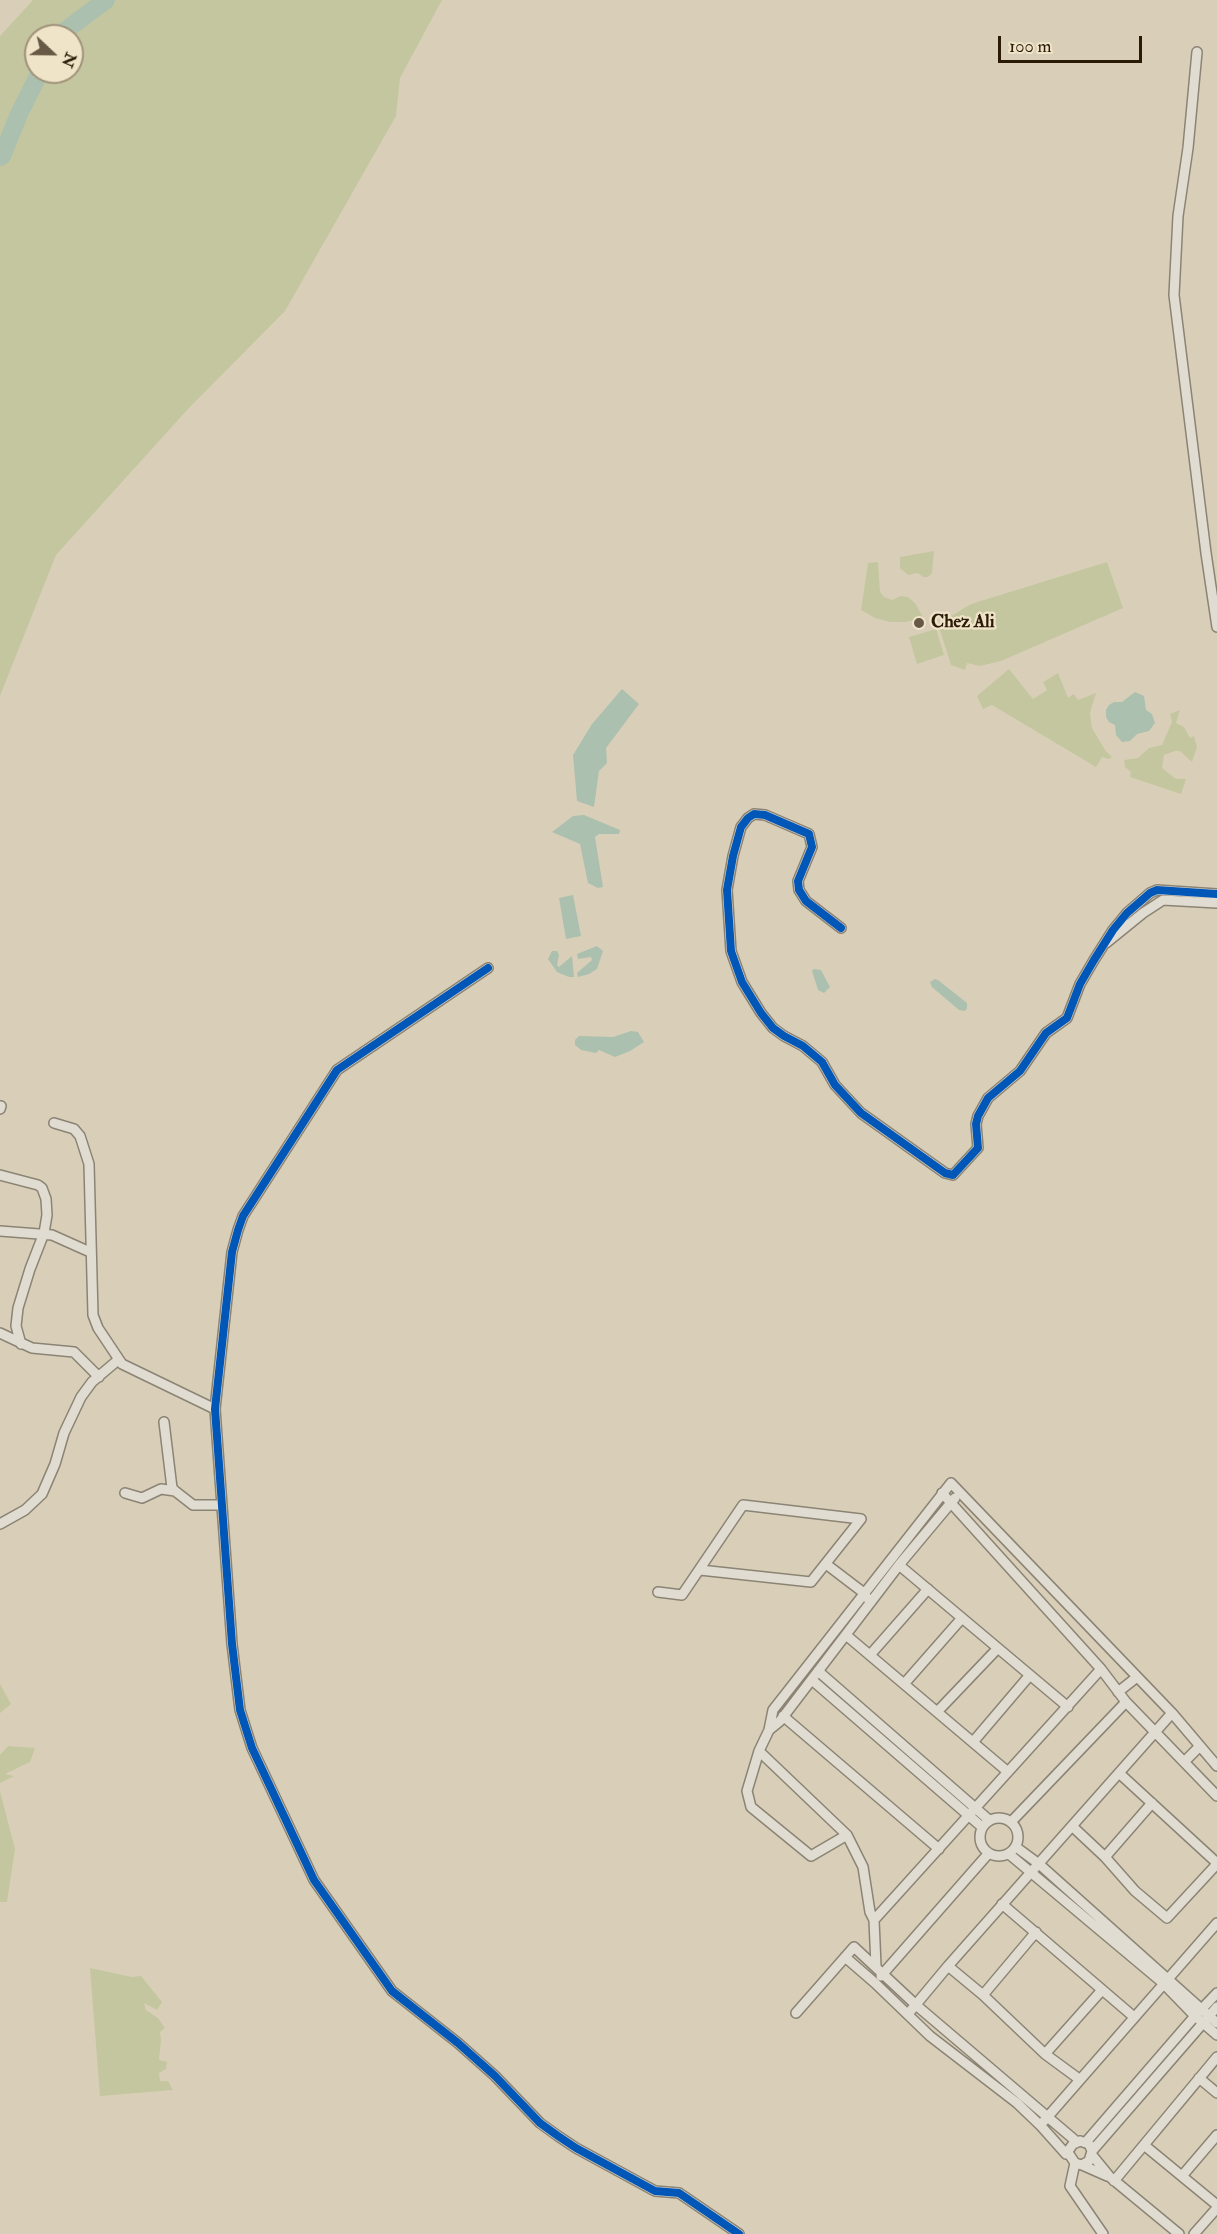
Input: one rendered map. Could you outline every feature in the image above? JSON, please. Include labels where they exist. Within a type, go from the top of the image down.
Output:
[{"type":"street","points":[[1197,52],[1191,127],[1178,216],[1174,295],[1217,627]]},
{"type":"street","points":[[841,928],[806,901],[799,890],[798,881],[812,847],[809,834],[765,815],[754,814],[747,818],[741,827],[733,856],[727,891],[731,951],[742,982],[771,1026],[803,1046],[822,1062],[835,1085],[861,1113],[951,1175],[978,1148],[976,1125],[978,1116],[988,1098],[1025,1066],[1046,1033],[1067,1018],[1080,984],[1104,945],[1130,917],[1163,900],[1217,903]]},
{"type":"street","points":[[1130,917],[1134,906],[1157,890],[1217,894]]},
{"type":"street","points":[[488,968],[337,1070],[243,1216],[232,1252],[215,1409],[236,1684],[252,1748],[314,1880],[392,1991],[458,2043],[495,2076],[540,2122],[576,2148],[655,2191],[679,2193],[739,2234]]},
{"type":"street","points":[[54,1123],[68,1126],[78,1133],[87,1155],[90,1173],[90,1252],[94,1321],[118,1360],[215,1409]]},
{"type":"street","points":[[0,1175],[26,1180],[42,1188],[47,1206],[44,1233],[19,1303],[16,1326],[21,1344]]},
{"type":"street","points":[[0,1231],[44,1233],[66,1240],[90,1252]]},
{"type":"street","points":[[0,1333],[37,1350],[74,1352],[99,1377]]},
{"type":"street","points":[[0,1524],[25,1510],[42,1494],[55,1464],[70,1417],[81,1397],[118,1360]]},
{"type":"street","points":[[164,1422],[172,1488],[193,1504],[222,1505]]},
{"type":"street","points":[[847,1835],[811,1856],[751,1807],[747,1791],[759,1751],[769,1730],[773,1710],[951,1483],[1172,1713],[1217,1766]]},
{"type":"street","points":[[125,1493],[142,1498],[161,1489],[176,1491]]},
{"type":"street","points":[[769,1730],[812,1680],[899,1565],[960,1492]]},
{"type":"street","points":[[942,1493],[1094,1660],[1126,1702],[1216,1793]]},
{"type":"street","points":[[658,1592],[682,1595],[743,1505],[861,1519],[811,1582],[700,1570]]},
{"type":"street","points":[[1007,1564],[1018,1553]]},
{"type":"street","points":[[826,1564],[864,1593],[871,1602]]},
{"type":"street","points":[[899,1565],[1068,1707]]},
{"type":"street","points":[[1034,1595],[1047,1583]]},
{"type":"street","points":[[870,1656],[928,1589]]},
{"type":"street","points":[[1063,1627],[1078,1616]]},
{"type":"street","points":[[904,1684],[962,1618]]},
{"type":"street","points":[[846,1635],[1008,1772]]},
{"type":"street","points":[[1094,1660],[1108,1646]]},
{"type":"street","points":[[937,1712],[998,1648]]},
{"type":"street","points":[[874,1920],[1101,1669]]},
{"type":"street","points":[[818,1671],[985,1824]]},
{"type":"street","points":[[973,1742],[1030,1675]]},
{"type":"street","points":[[1118,1692],[1137,1677]]},
{"type":"street","points":[[812,1680],[972,1812]]},
{"type":"street","points":[[1011,1822],[1126,1702]]},
{"type":"street","points":[[908,2014],[1002,1904],[1172,1713]]},
{"type":"street","points":[[783,1716],[939,1849]]},
{"type":"street","points":[[1184,1762],[1200,1746]]},
{"type":"street","points":[[759,1751],[847,1835],[862,1868],[870,1911],[874,1920],[876,1966]]},
{"type":"street","points":[[1072,1827],[1106,1857],[1136,1891],[1167,1918],[1217,1863],[1119,1773]]},
{"type":"street","points":[[1106,1857],[1152,1803]]},
{"type":"street","points":[[996,1818],[1004,1818],[1011,1822],[1018,1833],[1012,1850],[999,1857],[988,1854],[979,1839],[985,1824],[996,1818]]},
{"type":"street","points":[[1012,1850],[1036,1868],[1165,1980],[1205,2017],[1217,2035]]},
{"type":"street","points":[[875,1983],[988,1854]]},
{"type":"street","points":[[1002,1904],[1134,2017]]},
{"type":"street","points":[[1041,2126],[1046,2116],[1217,1923]]},
{"type":"street","points":[[983,1995],[1036,1932]]},
{"type":"street","points":[[796,2013],[854,1947],[916,2005],[1046,2116],[1081,2142],[1112,2179],[1179,2234]]},
{"type":"street","points":[[845,1957],[930,2036],[1017,2103],[1066,2154],[1069,2154],[1079,2164],[1112,2179]]},
{"type":"street","points":[[948,1966],[983,1995],[1046,2054],[1079,2079]]},
{"type":"street","points":[[1046,2054],[1102,1990]]},
{"type":"street","points":[[1079,2164],[1089,2161],[1092,2153],[1205,2017],[1217,1993]]},
{"type":"street","points":[[1066,2154],[1081,2142],[1217,2007]]},
{"type":"street","points":[[1112,2179],[1144,2145],[1217,2057]]},
{"type":"street","points":[[1199,2078],[1217,2093]]},
{"type":"street","points":[[1182,2176],[1217,2135]]},
{"type":"street","points":[[1144,2145],[1217,2206],[1194,2234]]},
{"type":"street","points":[[1079,2164],[1070,2186],[1103,2234]]},
{"type":"shaded area","points":[[33,0],[442,0],[400,78],[396,116],[285,311],[188,409],[56,555],[0,696],[0,36]]},
{"type":"shaded area","points":[[934,551],[932,573],[928,577],[923,577],[918,573],[908,575],[900,568],[900,557]]},
{"type":"shaded area","points":[[878,562],[880,592],[884,597],[892,600],[901,596],[908,597],[915,603],[923,617],[906,622],[890,622],[875,618],[861,610],[868,563]]},
{"type":"shaded area","points":[[1107,562],[1123,608],[1001,661],[980,666],[967,663],[965,670],[951,665],[938,624],[971,604]]},
{"type":"shaded area","points":[[936,629],[944,655],[917,664],[909,637]]},
{"type":"shaded area","points":[[1009,669],[1033,699],[1047,690],[1043,682],[1058,673],[1068,698],[1074,694],[1078,700],[1096,693],[1090,713],[1092,728],[1112,757],[1109,759],[1102,757],[1096,767],[992,705],[983,709],[977,696]]},
{"type":"shaded area","points":[[622,689],[639,704],[606,748],[607,763],[599,771],[594,807],[577,801],[573,755],[592,724]]},
{"type":"shaded area","points":[[1135,692],[1144,696],[1146,710],[1152,714],[1155,723],[1149,731],[1137,734],[1130,741],[1122,742],[1116,735],[1115,725],[1106,717],[1106,710],[1109,705],[1122,702]]},
{"type":"shaded area","points":[[1180,710],[1176,723],[1184,727],[1190,738],[1194,736],[1197,747],[1192,762],[1180,751],[1175,751],[1164,755],[1162,768],[1176,779],[1186,779],[1181,794],[1130,777],[1131,772],[1125,767],[1124,760],[1138,758],[1149,748],[1162,745],[1172,722],[1170,714]]},
{"type":"shaded area","points":[[584,815],[620,830],[619,834],[599,834],[595,837],[603,887],[598,888],[588,883],[580,844],[552,832],[573,816]]},
{"type":"shaded area","points":[[573,895],[581,936],[566,939],[559,898]]},
{"type":"shaded area","points":[[597,946],[603,951],[597,969],[578,977],[577,973],[592,960],[591,957],[578,959],[577,954]]},
{"type":"shaded area","points":[[552,951],[557,951],[559,955],[557,965],[559,967],[572,956],[574,977],[557,972],[548,959]]},
{"type":"shaded area","points":[[821,970],[830,987],[824,993],[818,990],[812,971]]},
{"type":"shaded area","points":[[935,979],[967,1003],[965,1011],[959,1010],[932,987],[930,982]]},
{"type":"shaded area","points":[[631,1031],[638,1032],[644,1042],[615,1057],[599,1050],[596,1053],[581,1050],[575,1045],[575,1040],[579,1036],[613,1037]]},
{"type":"shaded area","points":[[0,1684],[11,1704],[0,1713]]},
{"type":"shaded area","points":[[8,1746],[35,1748],[30,1762],[5,1774],[14,1776],[0,1783],[0,1755]]},
{"type":"shaded area","points":[[0,1791],[15,1849],[7,1902],[0,1902]]},
{"type":"shaded area","points":[[90,1968],[132,1977],[141,1976],[162,2002],[157,2010],[144,2003],[146,2010],[158,2018],[165,2028],[160,2032],[159,2060],[167,2062],[166,2069],[159,2073],[160,2081],[168,2081],[173,2090],[100,2096]]},
{"type":"waterway","points":[[74,24],[106,0]]},
{"type":"waterway","points":[[0,157],[34,84]]},
{"type":"cycle path","points":[[841,928],[806,901],[799,890],[798,881],[812,847],[809,834],[765,815],[754,814],[748,818],[741,827],[727,890],[731,951],[742,982],[773,1028],[803,1046],[822,1062],[835,1085],[861,1113],[945,1173],[953,1175],[978,1148],[976,1124],[988,1098],[1020,1071],[1046,1033],[1067,1018],[1080,984],[1113,930],[1127,913],[1150,893],[1157,890],[1217,894]]},
{"type":"cycle path","points":[[488,968],[337,1070],[243,1216],[238,1230],[232,1252],[215,1409],[232,1644],[240,1710],[252,1748],[314,1880],[392,1991],[458,2043],[495,2076],[540,2123],[558,2136],[655,2191],[679,2193],[739,2234]]},
{"type":"place","name":"Chez Ali","points":[[919,623]]}]
